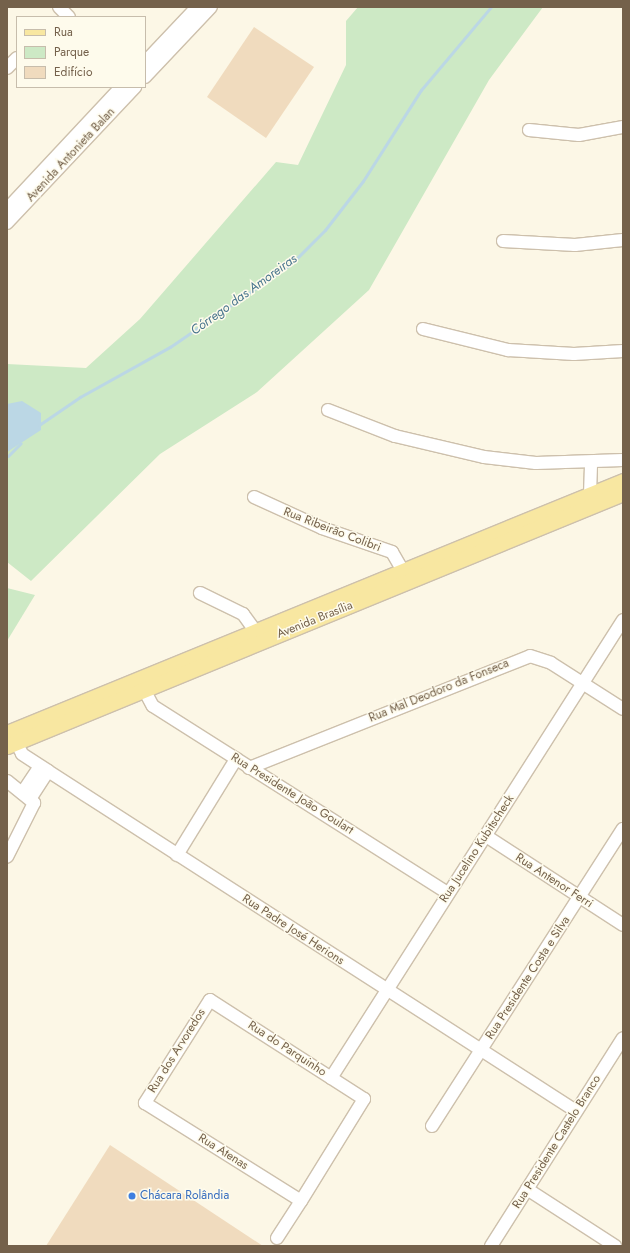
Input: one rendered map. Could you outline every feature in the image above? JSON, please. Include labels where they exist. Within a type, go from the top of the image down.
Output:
[{"type":"main road","name":"Avenida Brasília","points":[[141,684],[254,629],[403,571],[590,494],[623,490]]},
{"type":"main road","name":"Avenida Brasília","points":[[10,738],[623,490]]},
{"type":"street","points":[[146,61],[197,7]]},
{"type":"street","points":[[146,76],[211,7]]},
{"type":"street","points":[[7,68],[16,59]]},
{"type":"street","name":"Avenida Antonieta Balan","points":[[7,209],[120,88]]},
{"type":"street","name":"Avenida Antonieta Balan","points":[[7,223],[134,88]]},
{"type":"street","points":[[529,130],[579,135],[623,127]]},
{"type":"street","points":[[503,241],[574,245],[623,240]]},
{"type":"street","points":[[423,329],[508,350],[574,354],[623,351]]},
{"type":"street","points":[[328,410],[441,450],[536,463],[591,463],[623,460]]},
{"type":"street","points":[[590,494],[591,463]]},
{"type":"street","name":"Rua Ribeirão Colibri","points":[[254,497],[296,518],[392,552],[403,571]]},
{"type":"street","points":[[200,593],[243,614],[254,629]]},
{"type":"street","name":"Rua Jucelino Kubitscheck","points":[[331,1078],[623,620]]},
{"type":"street","name":"Rua Mal Deodoro da Fonseca","points":[[250,768],[530,656],[551,662],[623,709]]},
{"type":"street","name":"Rua Presidente João Goulart","points":[[141,684],[153,706],[448,893]]},
{"type":"street","name":"Rua Padre José Herions","points":[[10,738],[22,754],[44,769],[576,1111]]},
{"type":"street","points":[[177,855],[236,759]]},
{"type":"street","points":[[7,857],[29,798],[44,769]]},
{"type":"street","points":[[7,781],[29,798]]},
{"type":"street","name":"Rua Presidente Costa e Silva","points":[[432,1126],[623,829]]},
{"type":"street","name":"Rua Antenor Ferri","points":[[486,836],[623,925]]},
{"type":"street","name":"Rua do Parquinho","points":[[210,1000],[364,1099],[301,1201]]},
{"type":"street","name":"Rua dos Arvoredos","points":[[145,1103],[210,1000]]},
{"type":"street","name":"Rua Presidente Castelo Branco","points":[[491,1246],[623,1038]]},
{"type":"street","name":"Rua Atenas","points":[[145,1103],[301,1201]]},
{"type":"street","points":[[527,1189],[616,1246]]},
{"type":"street","points":[[277,1238],[301,1201]]},
{"type":"green space","points":[[358,7],[543,7],[489,80],[369,290],[257,392],[160,454],[31,581],[7,562],[7,364],[86,368],[140,319],[276,162],[298,165],[346,65],[346,21]]},
{"type":"green space","points":[[7,588],[35,595],[7,641]]},
{"type":"water","points":[[22,401],[41,413],[41,430],[7,452],[7,404]]},
{"type":"building","points":[[254,27],[314,67],[266,138],[207,97]]},
{"type":"building","name":"Chácara Rolândia","points":[[110,1145],[263,1246],[46,1246]]},
{"type":"waterway","name":"Córrego das Amoreiras","points":[[39,425],[80,397],[170,347],[292,263],[325,230],[363,181],[421,90],[491,7]]},
{"type":"waterway","name":"Córrego das Amoreiras","points":[[8,456],[21,443]]},
{"type":"place","name":"Chácara Rolândia","points":[[132,1196]]}]
